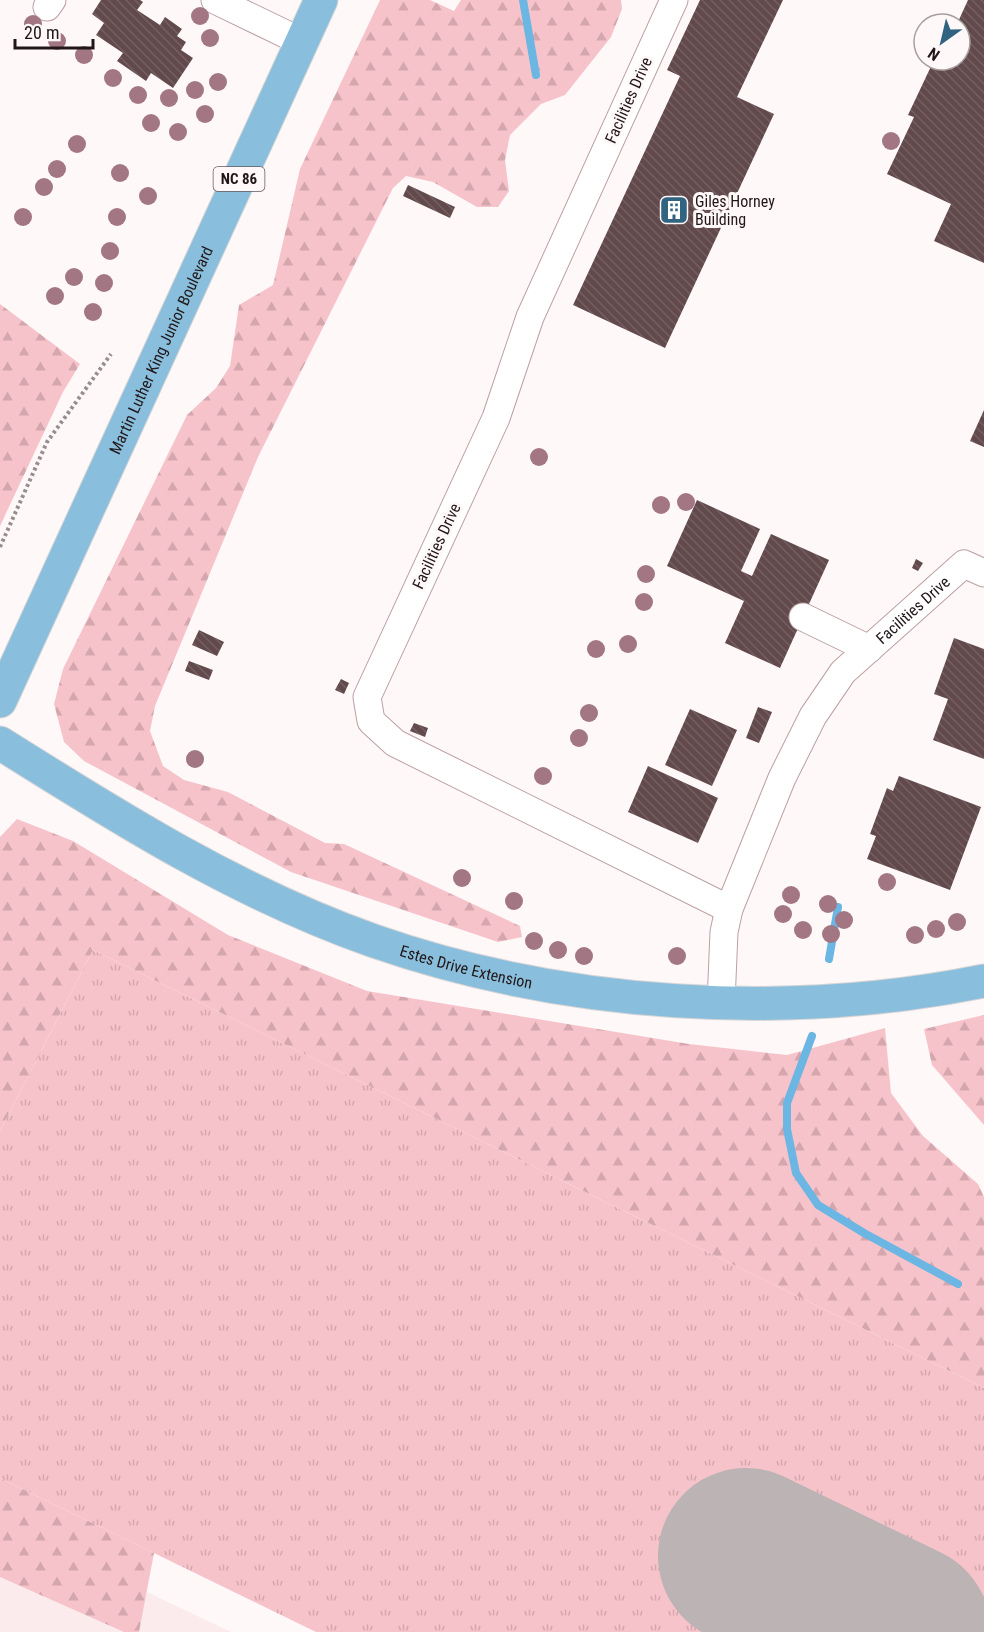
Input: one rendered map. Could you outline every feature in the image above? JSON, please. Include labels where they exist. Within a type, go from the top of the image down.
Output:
[{"type":"main road","name":"Martin Luther King Junior Boulevard","points":[[0,701],[321,0]]},
{"type":"main road","name":"Estes Drive Extension","points":[[0,743],[125,821],[208,867],[333,925],[374,941],[464,966],[569,988],[637,998],[721,1003],[760,1004],[874,996],[984,981]]},
{"type":"lane","points":[[215,0],[302,42]]},
{"type":"lane","name":"Facilities Drive","points":[[674,0],[530,317],[496,418],[367,697],[371,720],[395,743],[729,909]]},
{"type":"lane","name":"Facilities Drive","points":[[721,1003],[724,932],[729,909],[782,778],[813,716],[843,672],[869,649],[974,568]]},
{"type":"lane","points":[[803,617],[869,649]]},
{"type":"path","points":[[0,547],[47,442],[111,354]]},
{"type":"shaded area","points":[[0,1520],[109,1574],[231,1632],[0,1632]]},
{"type":"green space","points":[[380,0],[430,0],[454,11],[461,0],[621,0],[622,9],[611,37],[565,95],[541,104],[510,135],[505,160],[509,191],[498,207],[477,207],[433,182],[406,176],[393,188],[258,457],[155,706],[150,731],[163,766],[184,780],[228,792],[325,843],[344,844],[520,926],[522,937],[498,942],[291,872],[84,761],[64,742],[54,704],[63,669],[187,415],[216,388],[230,366],[239,305],[273,285],[300,169]]},
{"type":"green space","points":[[0,304],[80,364],[63,392],[0,526]]},
{"type":"green space","points":[[17,819],[73,841],[228,935],[367,991],[689,1044],[787,1055],[885,1028],[891,1093],[923,1136],[978,1184],[984,1197],[984,1388],[93,950],[0,1131],[0,837]]},
{"type":"green space","points":[[93,950],[984,1388],[984,1632],[316,1632],[0,1478],[0,1131]]},
{"type":"green space","points":[[984,1015],[984,1125],[932,1065],[924,1029]]},
{"type":"green space","points":[[0,1478],[154,1553],[139,1632],[124,1632],[0,1577]]},
{"type":"building","points":[[101,0],[140,0],[143,2],[137,10],[160,25],[165,17],[182,29],[177,36],[186,42],[181,50],[193,58],[173,88],[151,73],[146,81],[117,61],[123,53],[96,35],[104,23],[92,14]]},
{"type":"building","name":"Giles Horney Building","points":[[700,0],[783,0],[737,97],[774,114],[665,348],[573,305],[680,76],[667,70]]},
{"type":"building","points":[[968,0],[984,0],[984,263],[934,241],[951,204],[887,174],[914,117],[908,115],[928,72],[972,72],[972,12],[962,12]]},
{"type":"building","points":[[408,185],[455,207],[450,218],[403,196]]},
{"type":"building","points":[[984,410],[984,447],[970,441]]},
{"type":"building","points":[[697,500],[760,529],[741,571],[752,576],[771,534],[829,560],[780,668],[725,643],[744,601],[667,566]]},
{"type":"building","points":[[916,559],[923,563],[918,571],[912,568]]},
{"type":"building","points":[[199,630],[224,642],[217,656],[192,645]]},
{"type":"building","points":[[954,638],[984,649],[984,759],[933,740],[948,699],[934,694]]},
{"type":"building","points":[[189,661],[213,670],[209,680],[185,671]]},
{"type":"building","points":[[341,679],[349,683],[344,694],[335,690]]},
{"type":"building","points":[[758,707],[772,712],[759,743],[746,738]]},
{"type":"building","points":[[690,709],[737,730],[712,786],[665,765]]},
{"type":"building","points":[[414,723],[428,728],[425,737],[410,731]]},
{"type":"building","points":[[648,766],[718,798],[698,843],[628,812]]},
{"type":"building","points":[[899,776],[981,807],[950,890],[867,859],[876,836],[870,834],[887,788],[893,791]]},
{"type":"waterway","points":[[523,0],[536,75]]},
{"type":"waterway","points":[[829,959],[838,907]]},
{"type":"waterway","points":[[812,1036],[787,1103],[787,1129],[796,1173],[818,1205],[958,1284]]},
{"type":"runway","points":[[746,1556],[903,1632]]},
{"type":"place","name":"Giles Horney Building","points":[[674,210]]}]
